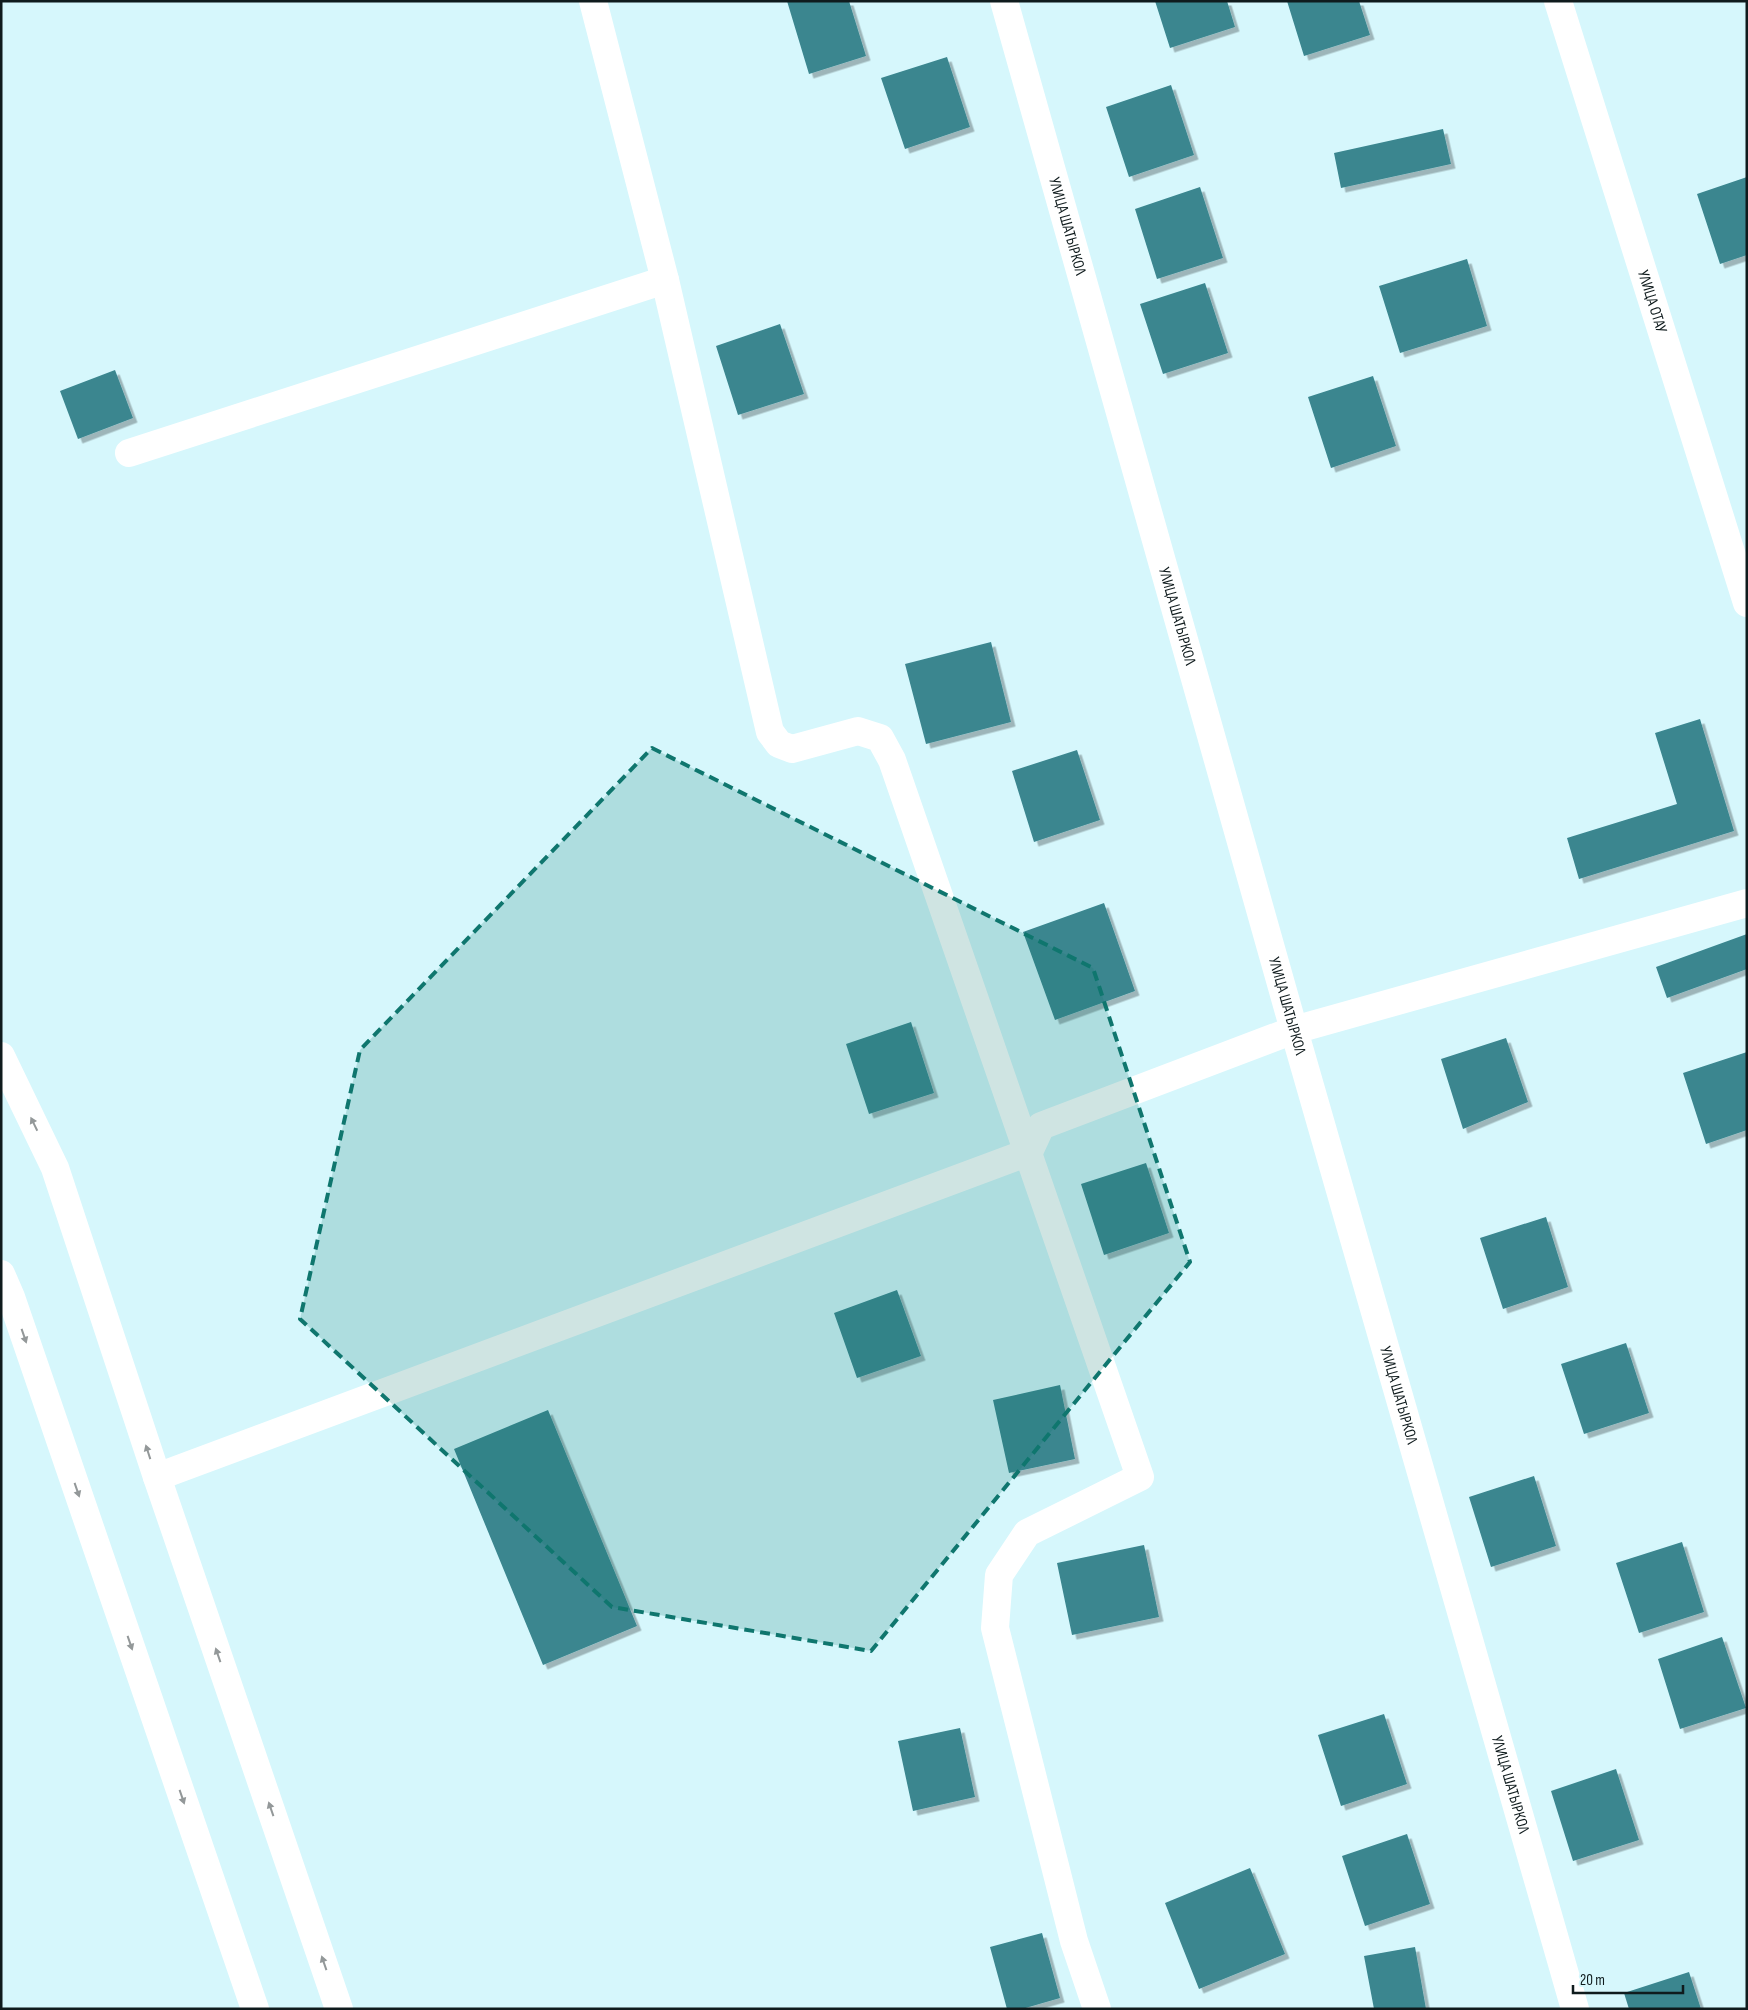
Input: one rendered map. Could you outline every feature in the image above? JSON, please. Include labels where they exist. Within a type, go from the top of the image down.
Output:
[{"type":"main road","points":[[593,1],[665,280],[770,732],[779,744],[792,749],[858,731],[880,738],[895,769],[1140,1476],[1027,1533],[999,1575],[995,1628],[1074,1941],[1097,2009]]},
{"type":"main road","name":"УЛИЦА ШАТЫРКОЛ","points":[[1004,1],[1294,1030],[1575,2009]]},
{"type":"main road","name":"УЛИЦА ОТАУ","points":[[1558,1],[1747,603]]},
{"type":"main road","points":[[129,453],[665,280]]},
{"type":"main road","points":[[156,1478],[1029,1152],[1041,1126],[1294,1030],[1747,903]]},
{"type":"main road","points":[[1,1056],[55,1168],[156,1478],[339,2009]]},
{"type":"main road","points":[[4,1289],[255,2009]]},
{"type":"highlighted area","points":[[652,748],[1093,968],[1190,1262],[871,1651],[612,1607],[300,1319],[360,1050]]},
{"type":"building","points":[[787,1],[849,1],[866,56],[809,74]]},
{"type":"building","points":[[1155,1],[1227,1],[1235,27],[1170,48]]},
{"type":"building","points":[[1287,1],[1359,1],[1370,35],[1304,56]]},
{"type":"building","points":[[947,57],[970,127],[905,149],[881,78]]},
{"type":"building","points":[[1171,85],[1194,155],[1129,177],[1106,107]]},
{"type":"building","points":[[1443,129],[1451,164],[1341,188],[1334,153]]},
{"type":"building","points":[[1747,177],[1747,255],[1720,264],[1697,194]]},
{"type":"building","points":[[1200,187],[1223,258],[1157,279],[1135,209]]},
{"type":"building","points":[[1467,259],[1487,326],[1400,353],[1379,286]]},
{"type":"building","points":[[1205,283],[1228,353],[1163,374],[1140,304]]},
{"type":"building","points":[[780,324],[804,394],[738,415],[716,346]]},
{"type":"building","points":[[115,370],[133,418],[78,439],[60,391]]},
{"type":"building","points":[[1373,376],[1396,446],[1331,468],[1308,397]]},
{"type":"building","points":[[991,642],[1011,722],[926,744],[905,664]]},
{"type":"building","points":[[1700,719],[1734,831],[1579,879],[1567,838],[1677,804],[1655,733]]},
{"type":"building","points":[[1077,750],[1100,820],[1034,842],[1012,771]]},
{"type":"building","points":[[1104,903],[1135,991],[1055,1020],[1023,932]]},
{"type":"building","points":[[1747,934],[1747,969],[1667,998],[1656,967]]},
{"type":"building","points":[[911,1022],[934,1093],[869,1114],[846,1044]]},
{"type":"building","points":[[1506,1038],[1528,1102],[1463,1129],[1441,1059]]},
{"type":"building","points":[[1747,1052],[1747,1130],[1706,1144],[1683,1073]]},
{"type":"building","points":[[1146,1163],[1169,1233],[1104,1255],[1081,1184]]},
{"type":"building","points":[[1546,1217],[1568,1287],[1503,1309],[1480,1238]]},
{"type":"building","points":[[897,1290],[921,1356],[857,1378],[834,1313]]},
{"type":"building","points":[[1626,1343],[1649,1413],[1584,1434],[1561,1364]]},
{"type":"building","points":[[1060,1385],[1075,1459],[1009,1473],[993,1400]]},
{"type":"building","points":[[548,1410],[637,1626],[543,1665],[454,1449]]},
{"type":"building","points":[[1534,1476],[1556,1546],[1491,1567],[1469,1497]]},
{"type":"building","points":[[1682,1542],[1704,1612],[1639,1633],[1616,1563]]},
{"type":"building","points":[[1144,1545],[1159,1617],[1072,1635],[1057,1563]]},
{"type":"building","points":[[1722,1637],[1746,1708],[1680,1729],[1658,1659]]},
{"type":"building","points":[[1384,1714],[1407,1784],[1341,1806],[1318,1735]]},
{"type":"building","points":[[960,1728],[975,1797],[913,1811],[898,1741]]},
{"type":"building","points":[[1616,1769],[1639,1840],[1573,1861],[1551,1791]]},
{"type":"building","points":[[1407,1834],[1430,1904],[1365,1926],[1342,1856]]},
{"type":"building","points":[[1250,1868],[1285,1954],[1199,1989],[1165,1903]]},
{"type":"building","points":[[1042,1933],[1060,1998],[1022,2009],[1007,2009],[990,1947]]},
{"type":"building","points":[[1415,1947],[1426,2009],[1374,2009],[1364,1956]]},
{"type":"building","points":[[1689,1972],[1701,2009],[1629,2009],[1624,1993]]}]
